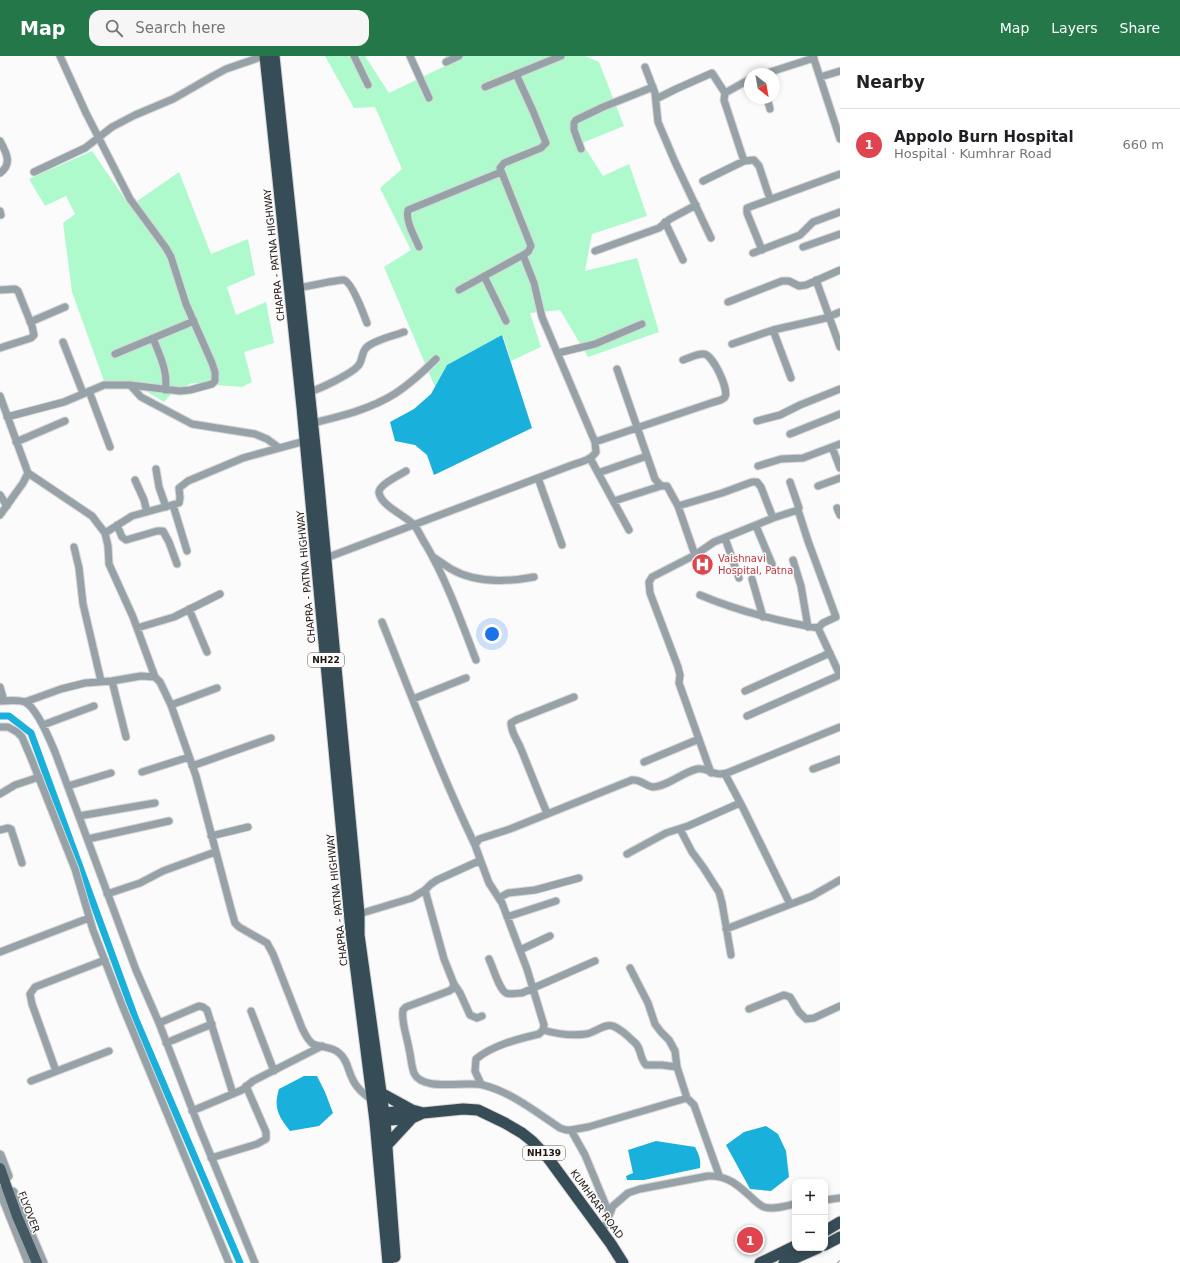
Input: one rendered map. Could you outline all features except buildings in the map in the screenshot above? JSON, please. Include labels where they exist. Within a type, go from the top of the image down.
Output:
[{"type":"highway","name":"CHAPRA - PATNA HIGHWAY","points":[[264,56],[305,440],[352,932],[373,1101],[387,1145],[396,1263]]},
{"type":"highway","name":"CHAPRA - PATNA HIGHWAY","points":[[274,56],[313,423],[359,914],[359,935],[381,1093],[379,1117],[388,1263]]},
{"type":"highway","points":[[381,1093],[412,1114],[387,1145]]},
{"type":"highway","name":"KUMHRAR ROAD","points":[[379,1117],[463,1109],[478,1110],[522,1133],[548,1158],[623,1263]]},
{"type":"highway","points":[[828,1229],[840,1222]]},
{"type":"highway","points":[[760,1263],[792,1247]]},
{"type":"highway","points":[[784,1263],[811,1251]]},
{"type":"main road","name":"FLYOVER","points":[[0,1168],[17,1216],[37,1263]]},
{"type":"street","points":[[7,417],[58,403],[104,385],[130,385],[180,391],[212,384],[216,381],[212,363],[186,304],[171,257],[130,199],[86,113],[60,56]]},
{"type":"street","points":[[34,172],[85,148],[112,127],[135,114],[173,99],[219,72],[264,56]]},
{"type":"street","points":[[354,56],[368,85]]},
{"type":"street","points":[[410,56],[429,98]]},
{"type":"street","points":[[446,62],[459,56]]},
{"type":"street","points":[[485,87],[561,56]]},
{"type":"street","points":[[780,69],[814,57],[840,139]]},
{"type":"street","points":[[645,67],[656,100],[658,122],[711,238]]},
{"type":"street","points":[[820,77],[840,71]]},
{"type":"street","points":[[656,100],[676,89],[712,73],[725,93],[725,103],[744,161]]},
{"type":"street","points":[[459,290],[523,255],[530,249],[531,243],[500,168],[504,164],[541,148],[546,143],[516,74]]},
{"type":"street","points":[[725,93],[744,82]]},
{"type":"street","points":[[581,149],[574,130],[574,123],[576,120],[598,109],[652,87]]},
{"type":"street","points":[[769,104],[770,109]]},
{"type":"street","points":[[0,141],[7,156],[8,162],[5,170],[0,173]]},
{"type":"street","points":[[702,181],[744,161],[754,160],[757,162],[770,199]]},
{"type":"street","points":[[419,247],[409,224],[407,214],[408,210],[501,172]]},
{"type":"street","points":[[762,250],[746,210],[750,206],[840,174]]},
{"type":"street","points":[[595,251],[655,229],[696,205]]},
{"type":"street","points":[[753,253],[800,235],[813,222],[840,212]]},
{"type":"street","points":[[666,222],[683,260]]},
{"type":"street","points":[[803,247],[840,234]]},
{"type":"street","points":[[326,558],[590,458],[596,452],[595,442],[540,313],[534,283],[523,255]]},
{"type":"street","points":[[728,302],[782,281],[789,281],[799,286],[840,270]]},
{"type":"street","points":[[484,276],[506,321]]},
{"type":"street","points":[[298,288],[344,280],[350,285],[367,323]]},
{"type":"street","points":[[816,280],[829,316],[837,332],[840,347]]},
{"type":"street","points":[[0,290],[15,289],[18,292],[34,331],[33,337],[0,348]]},
{"type":"street","points":[[30,322],[65,307]]},
{"type":"street","points":[[732,344],[773,330],[840,312]]},
{"type":"street","points":[[114,354],[194,321]]},
{"type":"street","points":[[558,353],[595,344],[642,324]]},
{"type":"street","points":[[773,330],[791,378]]},
{"type":"street","points":[[309,392],[333,381],[357,367],[360,363],[364,350],[369,346],[404,332]]},
{"type":"street","points":[[153,338],[165,373],[167,383],[165,390]]},
{"type":"street","points":[[63,342],[110,447]]},
{"type":"street","points":[[595,442],[723,399],[726,393],[718,371],[714,363],[707,355],[702,353],[683,360]]},
{"type":"street","points":[[313,423],[359,411],[389,398],[418,377],[436,359]]},
{"type":"street","points":[[617,369],[655,479],[661,486]]},
{"type":"street","points":[[130,385],[141,397],[189,422],[200,426],[255,434],[267,439],[278,448]]},
{"type":"street","points":[[757,421],[780,415],[800,405],[840,389]]},
{"type":"street","points":[[0,396],[28,473],[92,516],[105,533],[108,546],[109,564],[127,602],[155,677],[165,690],[189,757],[233,917],[236,923],[247,933],[262,940],[270,948],[305,1034],[313,1044],[334,1049],[340,1053],[360,1091],[373,1101]]},
{"type":"street","points":[[790,434],[840,414]]},
{"type":"street","points":[[16,442],[65,421]]},
{"type":"street","points":[[105,533],[132,516],[179,503],[179,488],[188,482],[243,458],[305,440]]},
{"type":"street","points":[[758,466],[781,459],[803,458],[840,444]]},
{"type":"street","points":[[832,447],[840,468]]},
{"type":"street","points":[[598,474],[647,456]]},
{"type":"street","points":[[590,458],[629,530]]},
{"type":"street","points":[[156,469],[159,487],[166,507]]},
{"type":"street","points":[[406,471],[385,483],[380,488],[380,495],[387,504],[414,525],[433,557],[450,592],[476,660]]},
{"type":"street","points":[[0,515],[28,473]]},
{"type":"street","points":[[538,478],[562,545]]},
{"type":"street","points":[[818,486],[840,478]]},
{"type":"street","points":[[135,480],[148,512]]},
{"type":"street","points":[[678,506],[722,493],[752,482],[757,482],[761,487],[773,518]]},
{"type":"street","points":[[790,482],[808,541],[838,616],[823,623],[818,628]]},
{"type":"street","points":[[614,501],[661,486],[668,486],[678,506],[695,556]]},
{"type":"street","points":[[0,495],[6,506]]},
{"type":"street","points":[[173,505],[187,551]]},
{"type":"street","points":[[711,773],[679,683],[680,675],[678,667],[656,611],[650,593],[649,582],[650,579],[656,575],[695,556],[708,546],[773,518],[798,510]]},
{"type":"street","points":[[117,525],[122,537],[126,540],[157,531],[164,531],[177,564]]},
{"type":"street","points":[[756,526],[772,564]]},
{"type":"street","points":[[725,538],[739,578]]},
{"type":"street","points":[[74,547],[79,568],[83,604],[101,681]]},
{"type":"street","points":[[433,557],[452,570],[475,577],[500,581],[534,577]]},
{"type":"street","points":[[793,560],[801,586],[808,627]]},
{"type":"street","points":[[752,579],[763,617]]},
{"type":"street","points":[[137,628],[174,617],[220,594]]},
{"type":"street","points":[[700,595],[763,617],[818,628]]},
{"type":"street","points":[[189,609],[207,652]]},
{"type":"street","points":[[382,622],[434,754],[475,845],[489,883],[499,898],[507,917],[520,950],[544,1025],[539,1034],[504,1045],[481,1055],[476,1059],[476,1071],[481,1084]]},
{"type":"street","points":[[747,716],[840,675],[818,628]]},
{"type":"street","points":[[745,691],[830,653]]},
{"type":"street","points":[[0,687],[2,701],[10,700],[25,702],[74,685],[101,681],[112,682],[142,676],[155,677]]},
{"type":"street","points":[[413,699],[466,678]]},
{"type":"street","points":[[112,682],[126,737]]},
{"type":"street","points":[[171,705],[217,688]]},
{"type":"street","points":[[547,813],[521,748],[512,732],[511,723],[574,697]]},
{"type":"street","points":[[25,702],[30,706],[43,725],[55,752],[136,970],[159,1023],[192,1111],[255,1263]]},
{"type":"street","points":[[43,725],[94,706]]},
{"type":"street","points":[[0,727],[14,729],[22,737],[75,869],[89,918],[122,1005],[229,1263]]},
{"type":"street","points":[[475,845],[479,839],[632,780],[637,779],[648,786],[654,787],[694,770],[705,769],[716,775],[725,774],[840,727]]},
{"type":"street","points":[[192,766],[271,738]]},
{"type":"street","points":[[644,762],[699,739]]},
{"type":"street","points":[[142,772],[189,757]]},
{"type":"street","points":[[813,769],[840,759]]},
{"type":"street","points":[[68,786],[111,773]]},
{"type":"street","points":[[725,774],[790,904]]},
{"type":"street","points":[[0,794],[15,785],[39,777]]},
{"type":"street","points":[[79,816],[155,803]]},
{"type":"street","points":[[627,854],[666,833],[680,829],[740,803]]},
{"type":"street","points":[[88,839],[169,821]]},
{"type":"street","points":[[211,836],[248,827]]},
{"type":"street","points":[[0,830],[8,828],[11,829],[22,863]]},
{"type":"street","points":[[680,829],[692,852],[719,892],[731,955]]},
{"type":"street","points":[[108,894],[140,883],[163,871],[215,852]]},
{"type":"street","points":[[359,914],[412,898],[437,880],[467,868],[480,859]]},
{"type":"street","points":[[499,898],[508,893],[535,890],[579,878]]},
{"type":"street","points":[[726,929],[818,894],[840,880]]},
{"type":"street","points":[[424,890],[444,959],[454,984],[460,993],[470,1015],[477,1018],[482,1016]]},
{"type":"street","points":[[507,917],[556,902]]},
{"type":"street","points":[[0,952],[89,918]]},
{"type":"street","points":[[520,950],[550,936]]},
{"type":"street","points":[[489,959],[500,985],[506,993],[522,993],[595,961]]},
{"type":"street","points":[[56,1071],[32,1004],[30,994],[35,988],[105,960]]},
{"type":"street","points":[[630,968],[648,1002],[656,1024],[675,1051],[677,1067],[686,1098],[694,1104],[719,1175]]},
{"type":"street","points":[[454,984],[452,989],[449,991],[406,1007],[403,1010],[403,1023],[409,1044],[413,1072],[419,1080],[432,1084],[481,1084],[508,1094],[560,1128],[566,1130],[598,1124],[686,1098]]},
{"type":"street","points":[[749,1009],[784,994],[790,997],[799,1012],[806,1018],[814,1018],[840,1006]]},
{"type":"street","points":[[159,1023],[199,1006],[207,1010],[233,1094]]},
{"type":"street","points":[[251,1011],[274,1070]]},
{"type":"street","points":[[166,1043],[212,1024]]},
{"type":"street","points":[[542,1030],[563,1034],[588,1034],[607,1026],[613,1026],[638,1045],[646,1065],[677,1067]]},
{"type":"street","points":[[192,1111],[233,1094],[253,1081],[322,1046]]},
{"type":"street","points":[[31,1081],[109,1051]]},
{"type":"street","points":[[211,1158],[257,1144],[266,1139],[266,1132],[246,1086]]},
{"type":"street","points":[[571,1130],[587,1159],[609,1213]]},
{"type":"street","points":[[0,1155],[17,1201],[43,1263]]},
{"type":"street","points":[[602,1233],[609,1213],[613,1206],[622,1197],[640,1189],[708,1176],[719,1175],[739,1186],[764,1207],[770,1208],[792,1204]]},
{"type":"street","points":[[0,1190],[4,1209],[29,1263]]},
{"type":"street","points":[[828,1200],[840,1198]]},
{"type":"green space","points":[[325,56],[349,56],[352,60],[365,56],[389,93],[449,64],[445,56],[585,56],[599,62],[624,126],[582,143],[603,176],[629,164],[647,216],[592,234],[585,271],[637,258],[659,332],[588,357],[560,310],[530,313],[541,347],[511,361],[503,335],[447,365],[435,387],[384,267],[411,250],[380,188],[402,169],[375,107],[354,108]]},
{"type":"green space","points":[[92,151],[130,206],[179,172],[211,254],[248,239],[255,275],[227,287],[236,315],[266,302],[274,343],[244,352],[252,382],[242,387],[192,383],[173,392],[164,402],[129,381],[104,381],[72,292],[63,223],[75,214],[66,196],[45,206],[29,179]]},
{"type":"water","points":[[502,335],[532,428],[434,475],[427,455],[415,445],[395,441],[390,422],[414,409],[431,394],[447,365]]},
{"type":"water","points":[[304,1076],[317,1076],[333,1113],[319,1126],[290,1131],[278,1112],[277,1096],[279,1089]]},
{"type":"water","points":[[766,1126],[778,1134],[786,1151],[789,1177],[771,1191],[750,1189],[726,1145],[744,1132]]},
{"type":"water","points":[[656,1141],[695,1147],[699,1157],[700,1168],[644,1180],[627,1180],[626,1176],[633,1173],[628,1150]]},
{"type":"waterway","points":[[0,716],[9,716],[31,733],[136,1020],[240,1263]]},
{"type":"place","name":"Vaishnavi Hospital, Patna","points":[[702,564]]},
{"type":"place","name":"Appolo Burn Hospital","points":[[750,1240]]}]
